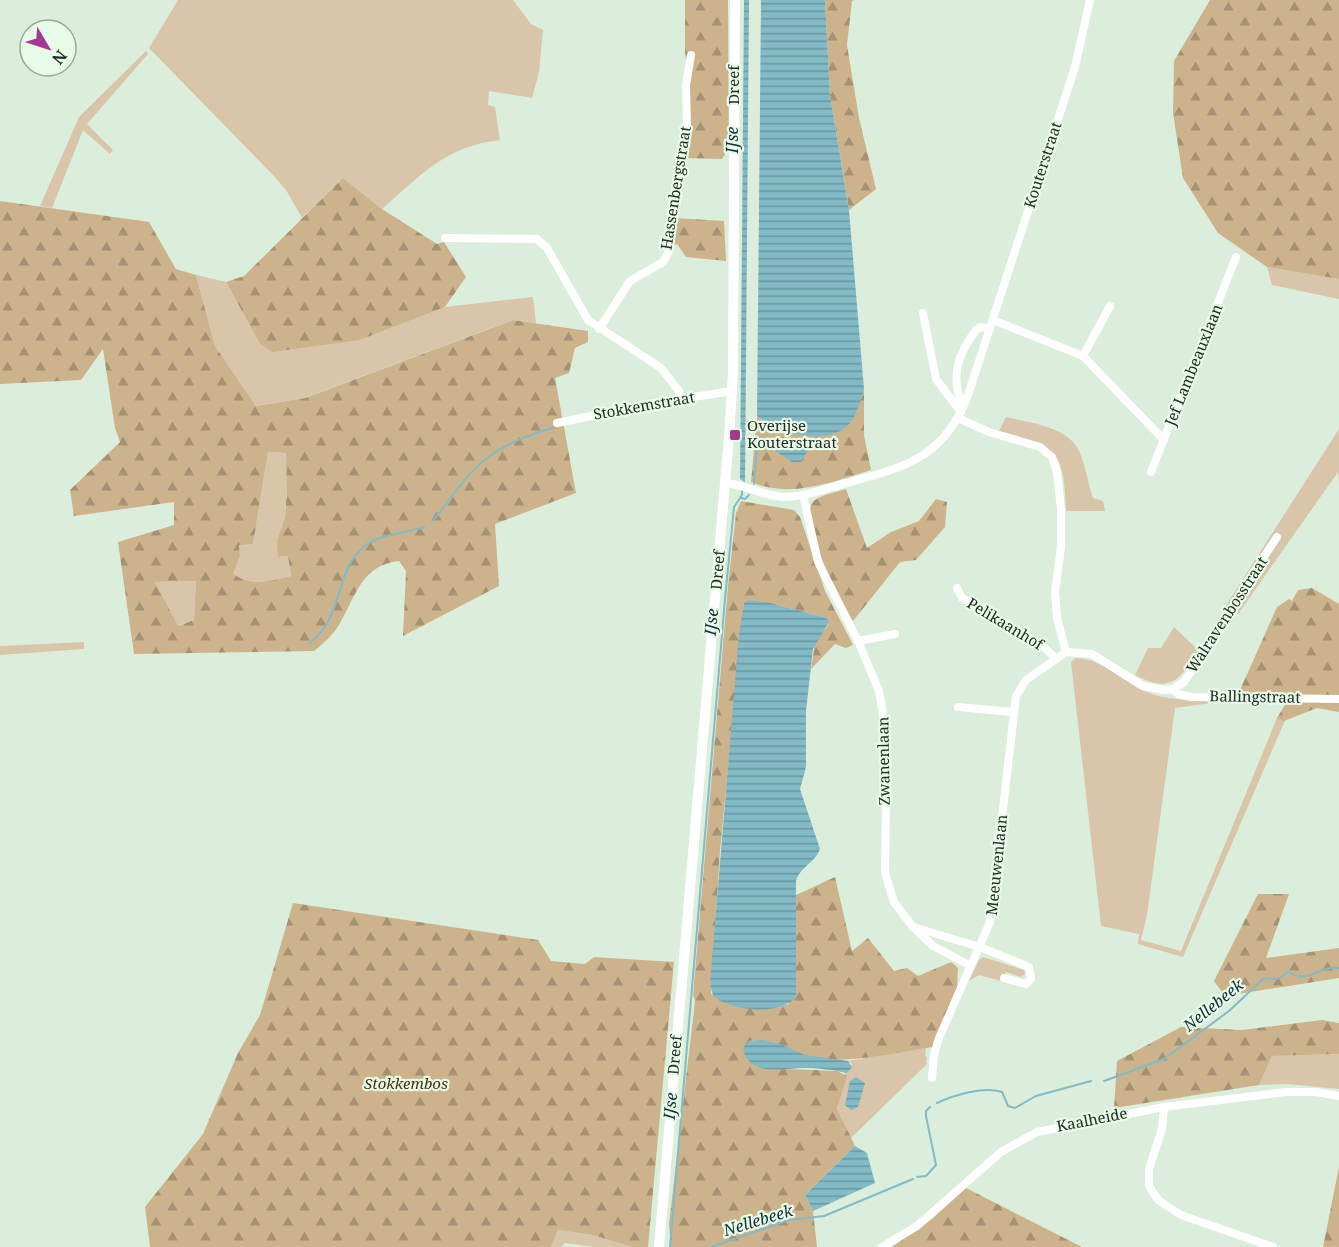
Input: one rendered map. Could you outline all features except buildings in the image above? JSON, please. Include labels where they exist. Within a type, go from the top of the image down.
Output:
[{"type":"main road","name":"Dreef","points":[[659,1247],[726,483],[732,391],[735,0]]},
{"type":"street","name":"Kouterstraat","points":[[726,483],[783,497],[803,495],[891,470],[918,459],[940,442],[961,412],[990,329],[1075,67],[1090,0]]},
{"type":"street","name":"Hassenbergstraat","points":[[599,329],[630,281],[663,262],[670,249],[676,186],[687,127],[686,85],[691,55]]},
{"type":"street","points":[[445,238],[537,239],[547,248],[588,320],[661,368],[675,384],[681,399]]},
{"type":"street","name":"Jef Lambeauxlaan","points":[[1150,472],[1236,257]]},
{"type":"street","points":[[1083,356],[1110,306]]},
{"type":"street","points":[[922,313],[936,379],[961,412],[989,432],[1040,447],[1052,457],[1057,472],[1061,508],[1061,547],[1054,592],[1066,652]]},
{"type":"street","points":[[993,320],[1083,356],[1164,440]]},
{"type":"street","points":[[961,412],[956,381],[959,360],[976,330],[980,327],[990,329]]},
{"type":"street","name":"Stokkemstraat","points":[[557,423],[732,391]]},
{"type":"street","name":"Zwanenlaan","points":[[803,495],[818,562],[858,641],[879,691],[887,738],[885,873],[894,902],[913,927],[933,946],[971,966]]},
{"type":"street","name":"Walravenbosstraat","points":[[1172,689],[1184,682],[1226,622],[1246,584],[1277,537]]},
{"type":"street","name":"Pelikaanhof","points":[[957,588],[962,598],[1044,647],[1056,659]]},
{"type":"street","points":[[858,641],[895,634]]},
{"type":"street","name":"Meeuwenlaan","points":[[932,1078],[934,1055],[939,1038],[990,922],[1012,712],[1016,696],[1026,680],[1066,652]]},
{"type":"street","name":"Ballingstraat","points":[[1066,652],[1092,654],[1143,686],[1154,689],[1172,689],[1178,694],[1191,697],[1339,699]]},
{"type":"street","points":[[958,707],[1012,712]]},
{"type":"street","points":[[913,927],[980,947],[1029,967],[1031,979],[1026,984],[1004,978]]},
{"type":"street","name":"Kaalheide","points":[[882,1247],[917,1226],[1001,1152],[1052,1127],[1164,1107],[1287,1092],[1316,1092],[1339,1096]]},
{"type":"street","points":[[1164,1107],[1162,1129],[1149,1169],[1149,1186],[1158,1200],[1180,1215],[1273,1247]]},
{"type":"shaded area","points":[[178,0],[513,0],[531,24],[543,30],[539,72],[532,98],[489,91],[488,105],[495,107],[500,140],[464,149],[435,164],[382,209],[343,178],[302,218],[286,190],[273,175],[149,48]]},
{"type":"shaded area","points":[[146,51],[148,54],[87,124],[113,150],[110,154],[83,130],[52,208],[40,206],[79,117]]},
{"type":"shaded area","points":[[1267,267],[1339,279],[1339,299],[1272,285]]},
{"type":"shaded area","points":[[196,275],[226,282],[260,344],[360,340],[445,307],[533,297],[536,323],[513,320],[304,398],[256,406],[215,346]]},
{"type":"shaded area","points":[[1006,417],[1048,427],[1058,431],[1075,444],[1084,464],[1093,498],[1103,501],[1105,511],[1066,511],[1063,474],[1059,462],[1045,447],[999,431]]},
{"type":"shaded area","points":[[1339,429],[1339,482],[1338,472],[1238,614],[1225,607]]},
{"type":"shaded area","points":[[268,452],[287,453],[285,518],[277,540],[279,557],[288,556],[291,576],[254,582],[232,574],[240,556],[239,544],[253,543]]},
{"type":"shaded area","points":[[196,581],[194,620],[177,626],[155,582]]},
{"type":"shaded area","points":[[1174,627],[1198,650],[1186,669],[1173,681],[1166,683],[1147,681],[1135,675],[1148,648],[1161,648]]},
{"type":"shaded area","points":[[84,642],[84,649],[0,655],[0,646]]},
{"type":"shaded area","points":[[1076,658],[1097,663],[1155,695],[1184,700],[1234,700],[1175,708],[1147,915],[1141,940],[1181,951],[1277,718],[1287,702],[1293,702],[1183,957],[1138,944],[1139,934],[1101,926],[1071,662]]},
{"type":"shaded area","points":[[983,957],[1024,970],[1025,974],[1021,977],[1006,972],[1001,981],[979,975],[969,981],[979,960]]},
{"type":"shaded area","points":[[926,1048],[925,1056],[927,1057],[926,1063],[928,1063],[850,1139],[837,1109],[846,1077],[844,1072],[847,1073],[852,1064],[848,1061]]},
{"type":"shaded area","points":[[1339,1054],[1339,1089],[1288,1084],[1259,1085],[1272,1056]]},
{"type":"shaded area","points":[[558,1230],[593,1235],[632,1247],[594,1247],[565,1243],[561,1247],[551,1247]]},
{"type":"green space","points":[[685,0],[728,0],[729,148],[722,159],[684,158],[688,79],[685,52]]},
{"type":"green space","points":[[825,0],[855,0],[852,1],[847,45],[859,118],[876,189],[849,210],[830,95]]},
{"type":"green space","points":[[1210,0],[1339,0],[1339,279],[1267,267],[1218,233],[1183,178],[1173,113],[1174,61]]},
{"type":"green space","points":[[343,178],[382,209],[437,244],[444,242],[466,277],[445,307],[360,340],[272,352],[260,344],[226,282],[244,276]]},
{"type":"green space","points":[[0,201],[149,222],[176,269],[196,275],[215,346],[256,406],[305,398],[513,320],[588,331],[588,342],[575,348],[569,373],[555,378],[576,493],[495,524],[499,586],[403,636],[406,571],[399,561],[386,564],[376,568],[368,575],[356,592],[338,627],[314,651],[134,654],[118,542],[174,525],[174,502],[74,516],[70,490],[120,442],[115,428],[103,349],[81,380],[0,384]],"holes":[[[268,452],[286,453],[285,518],[277,540],[278,557],[288,556],[291,576],[254,582],[233,574],[240,556],[239,545],[253,544]],[[196,581],[194,620],[178,626],[155,582]]]},
{"type":"green space","points":[[674,218],[724,221],[726,261],[686,257],[677,244],[673,246]]},
{"type":"green space","points":[[864,389],[864,435],[871,470],[826,484],[796,489],[766,487],[751,482],[757,416],[770,426],[858,409]]},
{"type":"green space","points":[[846,489],[867,548],[891,532],[919,521],[936,499],[947,502],[945,527],[916,560],[900,562],[853,621],[822,560],[811,523],[810,509],[815,500]]},
{"type":"green space","points":[[741,501],[794,510],[800,517],[825,591],[853,645],[846,648],[835,644],[811,669],[815,643],[828,625],[827,618],[771,603],[744,603],[720,851],[711,994],[739,1007],[759,1009],[789,1004],[795,939],[796,895],[835,877],[852,951],[868,938],[894,971],[907,968],[918,976],[951,962],[958,968],[957,989],[932,1047],[894,1054],[830,1060],[810,1057],[772,1043],[749,1041],[764,1068],[837,1071],[847,1076],[837,1109],[855,1146],[805,1195],[813,1211],[817,1247],[671,1247],[669,1224],[695,1001],[693,995],[728,586],[736,513]]},
{"type":"green space","points":[[1312,588],[1339,604],[1339,712],[1317,708],[1284,721],[1277,718],[1287,702],[1236,699],[1277,607],[1289,599],[1292,601],[1298,590]]},
{"type":"green space","points":[[1258,894],[1289,894],[1266,958],[1339,948],[1339,978],[1225,996],[1214,981]]},
{"type":"green space","name":"Stokkembos","points":[[293,903],[538,940],[551,961],[585,964],[594,957],[674,962],[648,1247],[632,1247],[593,1235],[558,1230],[551,1247],[150,1247],[145,1207],[203,1134],[238,1053],[260,1015]]},
{"type":"green space","points":[[1322,1020],[1339,1023],[1339,1054],[1272,1056],[1259,1085],[1114,1108],[1117,1061],[1181,1027],[1241,1030]]},
{"type":"green space","points":[[1339,1167],[1339,1247],[1323,1247]]},
{"type":"green space","points":[[966,1188],[1082,1247],[892,1247],[932,1219]]},
{"type":"water","points":[[744,0],[749,0],[745,482],[740,479]]},
{"type":"water","points":[[761,0],[825,0],[830,95],[849,210],[864,389],[858,408],[849,424],[840,431],[828,435],[803,435],[790,432],[757,416]]},
{"type":"water","points":[[759,438],[791,447],[801,446],[808,450],[801,462],[792,462],[774,450],[756,446]]},
{"type":"water","points":[[749,600],[771,603],[827,618],[829,622],[813,649],[806,711],[806,767],[800,789],[820,849],[796,881],[796,996],[789,1003],[780,1007],[756,1010],[721,1001],[713,996],[710,983],[739,634],[744,603]]},
{"type":"water","points":[[763,1040],[780,1044],[805,1055],[848,1061],[852,1067],[847,1073],[815,1068],[778,1070],[759,1068],[746,1057],[743,1048],[749,1041]]},
{"type":"water","points":[[856,1077],[865,1083],[858,1107],[851,1110],[845,1105],[850,1081]]},
{"type":"water","points":[[855,1146],[867,1153],[875,1183],[813,1211],[805,1195]]},
{"type":"waterway","points":[[433,521],[459,486],[483,461],[511,443],[553,428]]},
{"type":"waterway","points":[[754,484],[757,446]]},
{"type":"waterway","name":"IJse","points":[[670,1247],[725,599],[734,507],[742,495],[742,489]]},
{"type":"waterway","points":[[741,498],[745,499],[749,495]]},
{"type":"waterway","points":[[309,643],[328,621],[343,580],[356,555],[366,545],[379,538],[424,527]]},
{"type":"waterway","name":"Nellebeek","points":[[1104,1081],[1164,1059],[1229,1011],[1264,978],[1278,979],[1288,972],[1308,976],[1325,969],[1339,968]]},
{"type":"waterway","name":"Nellebeek","points":[[937,1103],[969,1092],[995,1090],[1002,1092],[1008,1106],[1015,1108],[1036,1096],[1091,1081]]},
{"type":"waterway","name":"Nellebeek","points":[[917,1177],[926,1176],[936,1165],[926,1116],[926,1111],[930,1107]]},
{"type":"waterway","name":"Nellebeek","points":[[711,1247],[789,1220],[824,1216],[913,1179]]},
{"type":"place","name":"Overijse Kouterstraat","points":[[735,435]]}]
